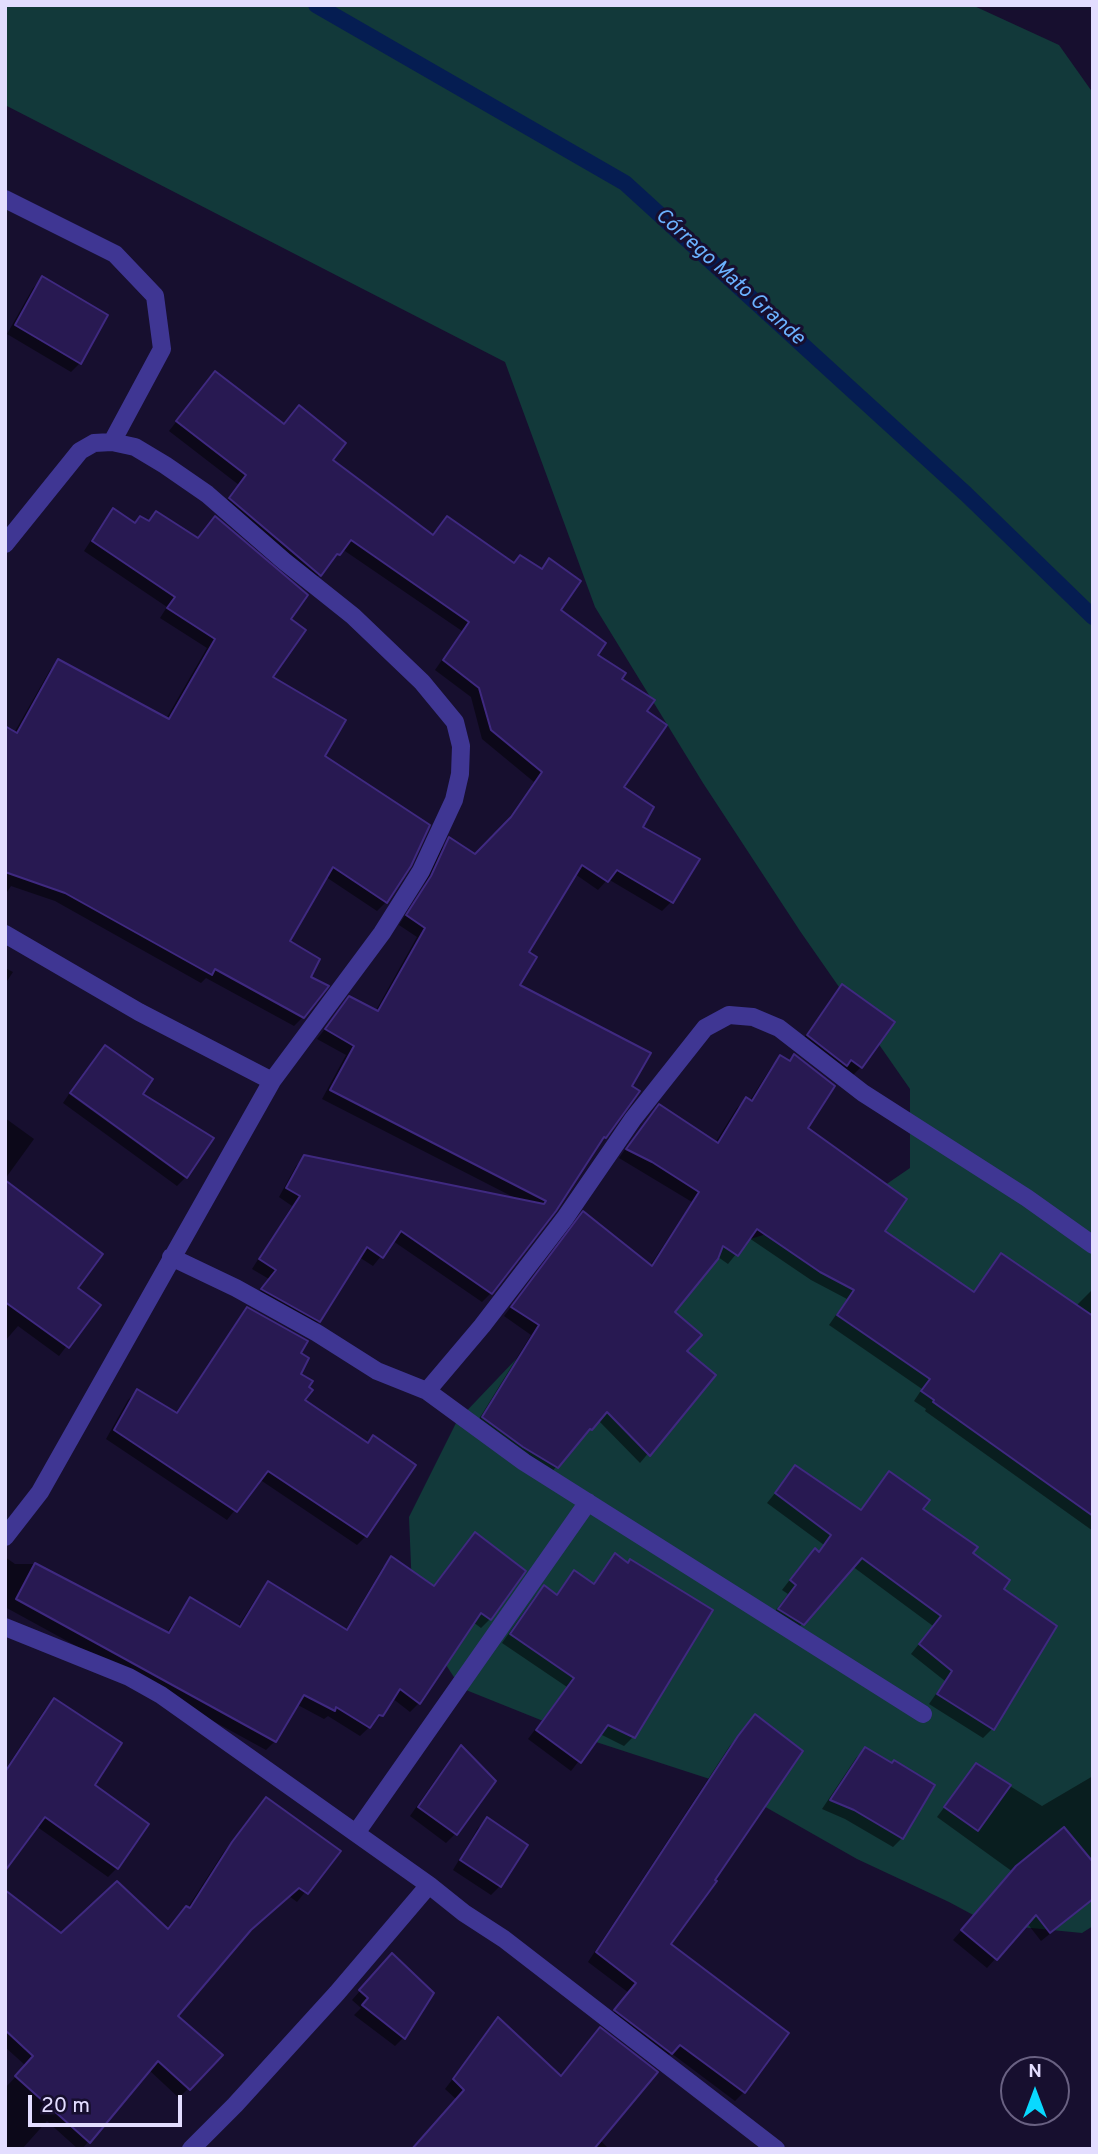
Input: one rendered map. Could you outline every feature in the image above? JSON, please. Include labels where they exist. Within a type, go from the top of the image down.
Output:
[{"type":"street","points":[[5,199],[115,254],[155,296],[162,349],[112,442]]},
{"type":"street","points":[[5,544],[80,451],[93,443],[112,442],[135,447],[207,494],[353,617],[422,682],[455,722],[461,746],[460,774],[454,800],[421,871],[382,933],[272,1081],[40,1492],[5,1537]]},
{"type":"street","points":[[5,934],[139,1012],[272,1081]]},
{"type":"street","points":[[427,1391],[482,1326],[565,1218],[634,1119],[705,1028],[729,1015],[753,1017],[779,1028],[863,1093],[1027,1198],[1093,1245]]},
{"type":"street","points":[[172,1257],[248,1294],[377,1371],[427,1391],[524,1462],[923,1714]]},
{"type":"street","points":[[356,1833],[588,1502]]},
{"type":"street","points":[[5,1627],[129,1677],[161,1695],[504,1939],[776,2149]]},
{"type":"street","points":[[191,2149],[337,1993],[429,1885]]},
{"type":"green space","points":[[5,5],[972,5],[1059,45],[1093,93],[1093,1926],[1082,1933],[990,1924],[857,1859],[725,1784],[593,1741],[461,1688],[413,1614],[409,1517],[457,1421],[540,1334],[686,1259],[853,1207],[910,1168],[910,1089],[800,931],[703,783],[595,607],[505,362],[5,105]]},
{"type":"building","points":[[42,276],[108,315],[81,364],[15,325]]},
{"type":"building","points":[[215,371],[284,424],[299,405],[346,443],[333,460],[433,535],[447,516],[514,563],[520,555],[542,569],[549,558],[581,581],[561,610],[606,643],[598,655],[626,673],[622,679],[655,700],[647,711],[667,725],[624,787],[654,807],[643,827],[700,859],[673,903],[617,870],[608,882],[582,865],[529,952],[537,957],[520,985],[651,1053],[632,1086],[640,1091],[606,1138],[604,1137],[556,1211],[492,1294],[401,1231],[383,1258],[367,1247],[320,1322],[261,1289],[276,1270],[259,1259],[300,1196],[286,1188],[304,1155],[544,1204],[546,1201],[330,1090],[354,1046],[325,1029],[349,996],[378,1011],[425,928],[406,915],[431,876],[449,837],[475,854],[511,817],[542,772],[491,730],[479,688],[443,660],[469,622],[351,540],[321,576],[229,498],[246,475],[176,421]]},
{"type":"building","points":[[113,508],[135,523],[140,516],[149,521],[156,511],[198,538],[215,516],[308,595],[291,619],[306,630],[273,677],[346,720],[325,756],[430,825],[411,866],[387,903],[333,867],[290,941],[320,959],[311,977],[329,986],[304,1018],[215,969],[212,975],[65,893],[5,872],[5,726],[17,733],[58,659],[169,719],[215,639],[167,608],[175,597],[92,541]]},
{"type":"building","points":[[842,984],[895,1022],[862,1068],[851,1060],[847,1066],[807,1035]]},
{"type":"building","points":[[105,1045],[153,1079],[143,1094],[214,1138],[187,1178],[70,1093]]},
{"type":"building","points":[[794,1054],[835,1086],[808,1128],[907,1199],[885,1231],[974,1292],[1001,1253],[1093,1316],[1093,1516],[933,1402],[934,1400],[921,1391],[930,1379],[837,1315],[854,1290],[820,1272],[757,1229],[738,1256],[723,1246],[718,1259],[675,1312],[702,1335],[687,1351],[716,1375],[650,1456],[607,1412],[558,1468],[482,1417],[539,1325],[511,1307],[583,1211],[652,1266],[699,1192],[626,1149],[659,1104],[718,1143],[746,1097],[752,1101],[780,1055],[790,1061]]},
{"type":"building","points":[[5,1180],[103,1254],[78,1288],[101,1305],[69,1348],[5,1302]]},
{"type":"building","points":[[247,1307],[308,1341],[301,1353],[309,1358],[301,1374],[313,1381],[309,1387],[313,1390],[305,1400],[368,1443],[373,1435],[416,1465],[367,1537],[268,1471],[237,1512],[114,1430],[137,1389],[177,1413]]},
{"type":"building","points":[[795,1465],[861,1510],[889,1471],[930,1500],[923,1509],[978,1547],[973,1553],[1010,1580],[1004,1589],[1057,1626],[994,1730],[937,1694],[952,1671],[919,1644],[941,1616],[862,1558],[804,1625],[778,1609],[796,1585],[790,1580],[815,1548],[819,1552],[831,1535],[775,1493]]},
{"type":"building","points":[[475,1532],[526,1571],[491,1620],[481,1613],[420,1704],[400,1689],[383,1716],[379,1715],[370,1728],[336,1707],[335,1711],[304,1695],[276,1742],[16,1599],[35,1563],[169,1633],[190,1597],[240,1627],[268,1581],[347,1630],[391,1556],[434,1586]]},
{"type":"building","points":[[615,1553],[628,1563],[630,1559],[713,1610],[635,1738],[608,1725],[581,1763],[536,1730],[574,1678],[510,1634],[544,1585],[557,1595],[574,1570],[594,1584]]},
{"type":"building","points":[[54,1698],[122,1743],[95,1785],[149,1824],[118,1869],[45,1817],[5,1871],[5,1772]]},
{"type":"building","points":[[755,1714],[803,1751],[715,1880],[717,1881],[671,1944],[789,2033],[745,2093],[680,2045],[672,2054],[614,2010],[636,1983],[596,1952]]},
{"type":"building","points":[[461,1745],[496,1781],[457,1835],[418,1807]]},
{"type":"building","points":[[865,1747],[892,1763],[894,1760],[935,1785],[903,1839],[854,1810],[830,1800]]},
{"type":"building","points":[[976,1763],[1011,1785],[978,1831],[944,1807]]},
{"type":"building","points":[[266,1797],[341,1851],[308,1894],[299,1888],[251,1930],[178,2016],[223,2055],[190,2090],[158,2061],[90,2143],[15,2076],[33,2056],[5,2030],[5,1890],[61,1933],[117,1881],[168,1929],[186,1906],[190,1908],[232,1842]]},
{"type":"building","points":[[487,1817],[528,1845],[501,1887],[460,1860]]},
{"type":"building","points":[[1064,1827],[1093,1862],[1093,1899],[1050,1933],[1036,1915],[997,1960],[961,1930],[1016,1866]]},
{"type":"building","points":[[392,1953],[434,1993],[405,2039],[362,2005],[368,1998],[359,1990]]},
{"type":"building","points":[[498,2017],[561,2076],[600,2027],[658,2072],[594,2149],[412,2149],[464,2090],[453,2079]]},
{"type":"waterway","name":"Córrego Mato Grande","points":[[316,5],[625,183],[966,494],[1093,617]]}]
